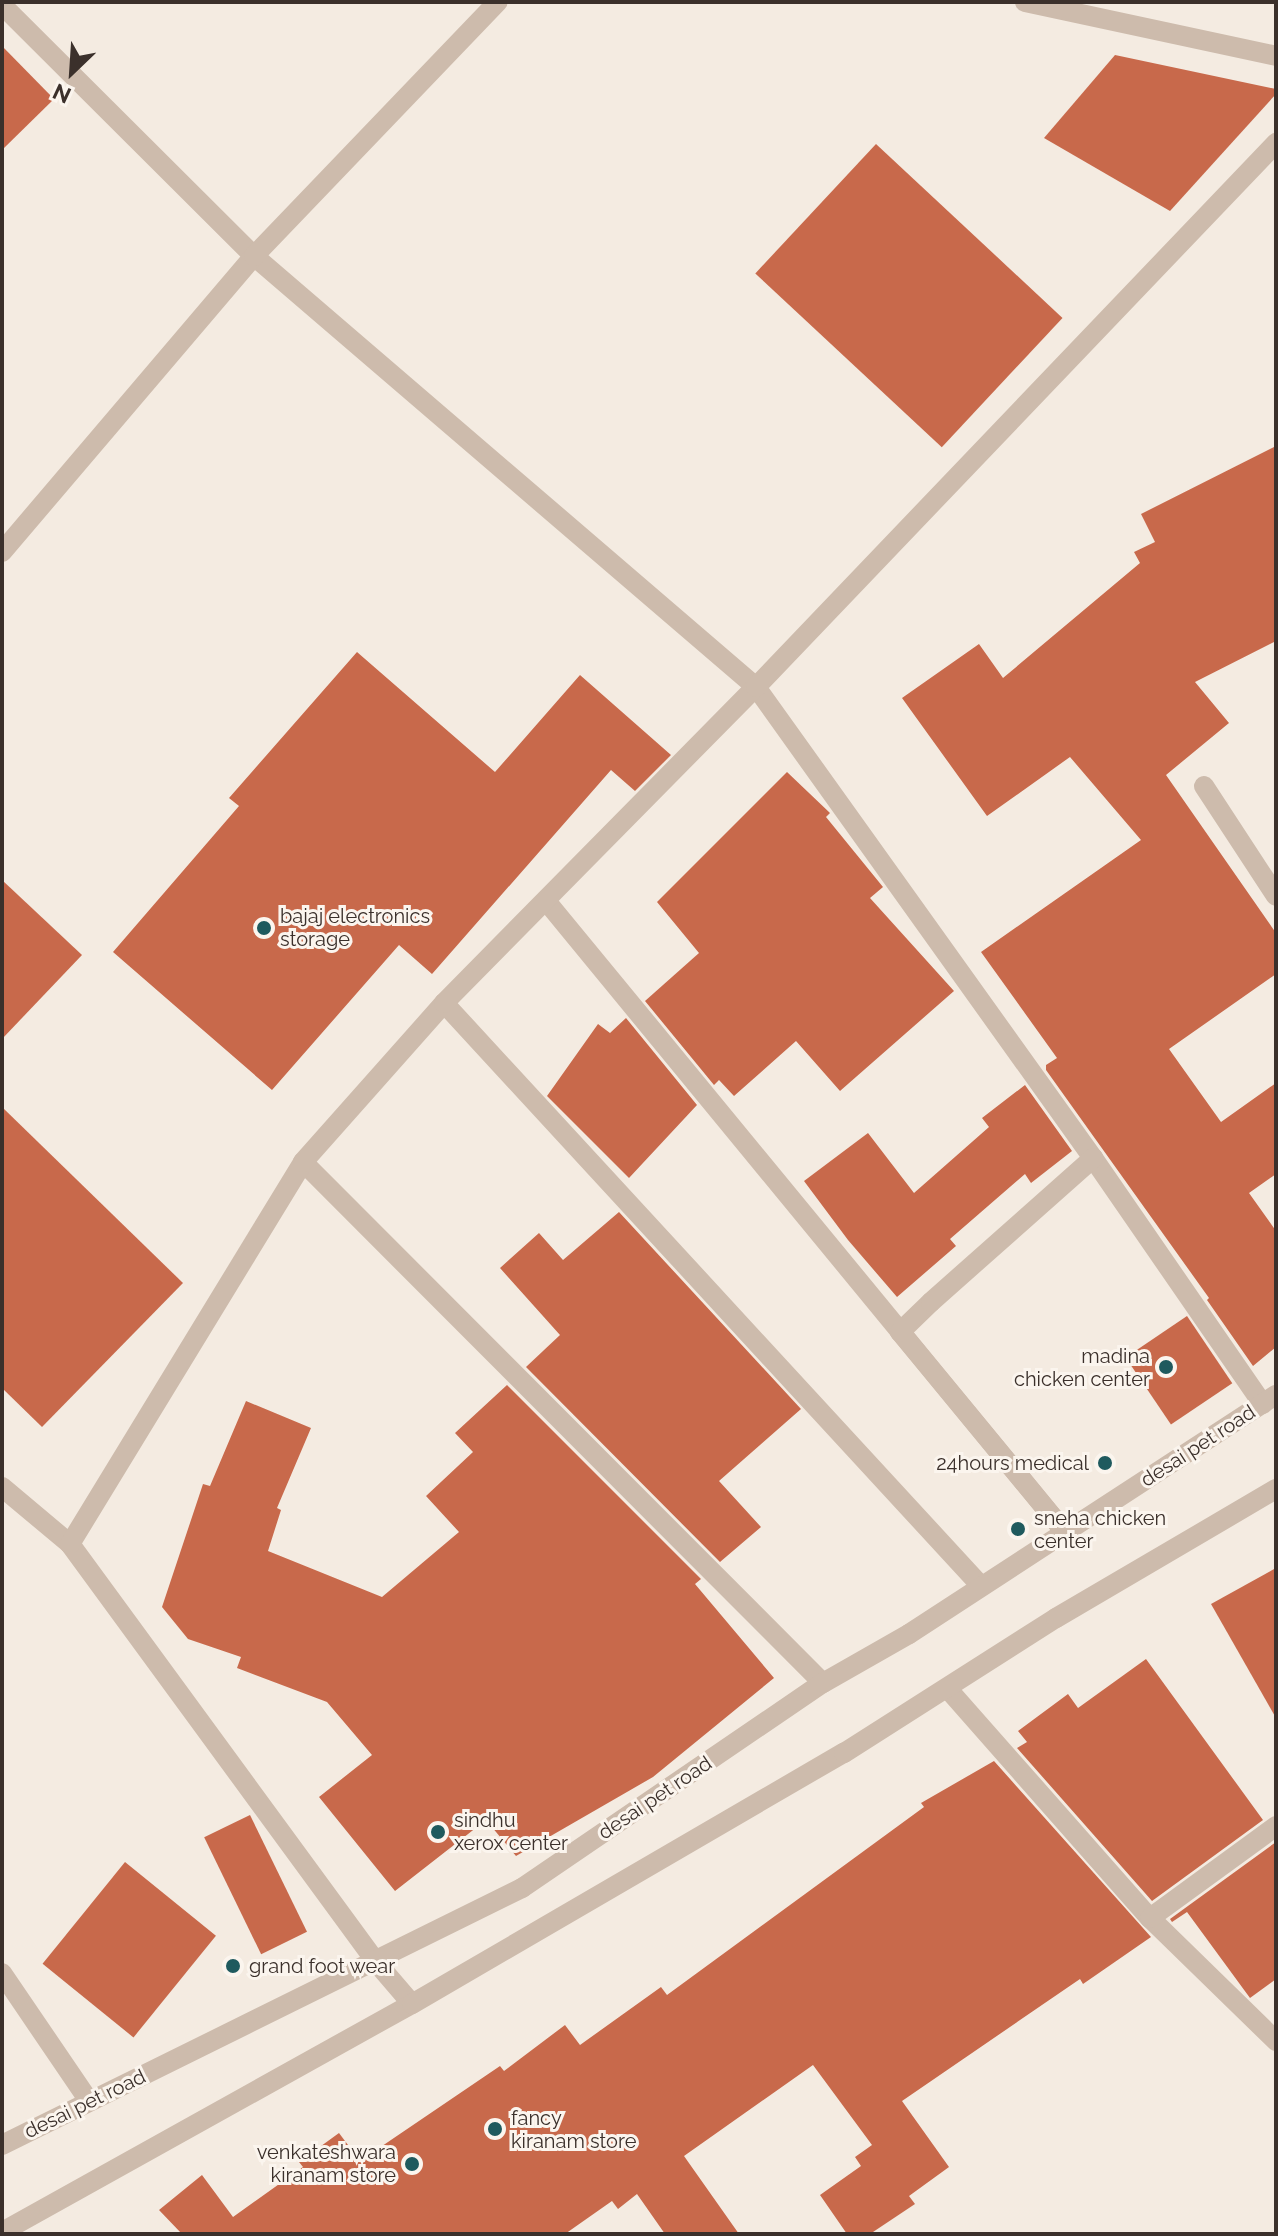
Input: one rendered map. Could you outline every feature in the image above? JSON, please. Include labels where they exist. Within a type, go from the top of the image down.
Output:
[{"type":"street","points":[[2,552],[254,256],[498,2]]},
{"type":"street","points":[[1025,2],[1276,56]]},
{"type":"street","points":[[2,5],[254,256],[756,687],[1269,1400]]},
{"type":"street","points":[[70,1544],[303,1162],[444,1003],[756,687],[1276,143]]},
{"type":"street","points":[[1204,786],[1276,896]]},
{"type":"street","points":[[547,902],[1065,1532]]},
{"type":"street","points":[[444,1003],[981,1586]]},
{"type":"street","points":[[1065,1532],[900,1332],[1093,1158]]},
{"type":"street","points":[[303,1162],[823,1683]]},
{"type":"street","name":"desai pet road","points":[[2,2145],[522,1888],[823,1683],[909,1634],[1269,1400]]},
{"type":"street","points":[[2,1487],[70,1544],[376,1962],[412,2004]]},
{"type":"street","points":[[2,2233],[412,2004],[844,1753],[1056,1618],[1276,1489]]},
{"type":"street","points":[[947,1688],[1150,1918],[1276,2041]]},
{"type":"street","points":[[1150,1918],[1276,1826]]},
{"type":"street","points":[[2,1973],[89,2101]]},
{"type":"building","points":[[2,46],[54,99],[2,150]]},
{"type":"building","points":[[1115,55],[1276,89],[1276,94],[1170,211],[1044,138]]},
{"type":"building","points":[[876,144],[1062,318],[942,447],[755,273]]},
{"type":"building","points":[[1276,446],[1276,641],[1195,682],[1229,723],[1166,775],[1276,933],[1276,974],[1169,1049],[1221,1122],[1276,1083],[1276,1174],[1249,1193],[1276,1231],[1276,1347],[1253,1366],[1207,1300],[1209,1298],[1046,1070],[1046,1065],[1057,1058],[981,952],[1141,840],[1070,757],[987,816],[902,698],[979,644],[1003,678],[1140,563],[1134,552],[1155,542],[1141,514]]},
{"type":"building","points":[[357,652],[495,772],[580,675],[671,755],[635,791],[611,770],[432,974],[399,945],[272,1090],[113,952],[239,806],[229,798]]},
{"type":"building","points":[[787,772],[830,813],[826,817],[883,887],[870,898],[954,991],[840,1091],[796,1041],[734,1096],[719,1080],[714,1085],[645,1001],[699,953],[657,902]]},
{"type":"building","points":[[2,880],[82,955],[2,1039]]},
{"type":"building","points":[[626,1018],[697,1105],[629,1178],[547,1096],[598,1024],[610,1033]]},
{"type":"building","points":[[1025,1085],[1072,1151],[1031,1183],[1025,1174],[950,1239],[956,1246],[897,1297],[848,1240],[804,1181],[868,1133],[914,1193],[989,1127],[982,1118]]},
{"type":"building","points":[[2,1107],[183,1283],[42,1427],[2,1388]]},
{"type":"building","points":[[619,1212],[801,1409],[719,1481],[761,1527],[720,1562],[526,1367],[560,1335],[500,1268],[539,1233],[563,1260]]},
{"type":"building","points":[[1187,1316],[1232,1383],[1171,1425],[1126,1357]]},
{"type":"building","points":[[507,1385],[701,1579],[695,1584],[774,1678],[653,1777],[516,1856],[486,1820],[395,1891],[319,1797],[372,1755],[327,1702],[237,1668],[241,1657],[188,1639],[162,1607],[203,1484],[210,1486],[246,1401],[311,1428],[277,1508],[281,1510],[268,1551],[382,1597],[459,1532],[426,1496],[473,1452],[455,1433]]},
{"type":"building","points":[[1276,1568],[1276,1718],[1211,1604]]},
{"type":"building","points":[[1146,1659],[1263,1820],[1152,1901],[1017,1748],[1027,1742],[1018,1731],[1068,1694],[1078,1708]]},
{"type":"building","points":[[994,1761],[1151,1937],[1083,1984],[1080,1979],[902,2101],[949,2167],[909,2196],[915,2204],[870,2234],[847,2234],[820,2195],[861,2166],[855,2157],[872,2145],[813,2065],[684,2156],[739,2234],[665,2234],[637,2194],[618,2209],[612,2201],[565,2234],[182,2234],[159,2210],[202,2175],[233,2217],[303,2167],[299,2162],[339,2133],[360,2161],[500,2066],[504,2071],[565,2025],[580,2045],[661,1987],[667,1995],[924,1807],[921,1803]]},
{"type":"building","points":[[250,1815],[307,1932],[261,1954],[204,1837]]},
{"type":"building","points":[[1276,1842],[1276,1979],[1250,1998],[1187,1912],[1172,1922],[1170,1919]]},
{"type":"building","points":[[125,1862],[216,1936],[133,2037],[43,1964]]},
{"type":"place","name":"bajaj electronics storage","points":[[264,928]]},
{"type":"place","name":"madina chicken center","points":[[1166,1367]]},
{"type":"place","name":"24hours medical","points":[[1105,1463]]},
{"type":"place","name":"sneha chicken center","points":[[1018,1529]]},
{"type":"place","name":"sindhu xerox center","points":[[438,1832]]},
{"type":"place","name":"grand foot wear","points":[[233,1966]]},
{"type":"place","name":"fancy kiranam store","points":[[495,2129]]},
{"type":"place","name":"venkateshwara kiranam store","points":[[412,2164]]}]
